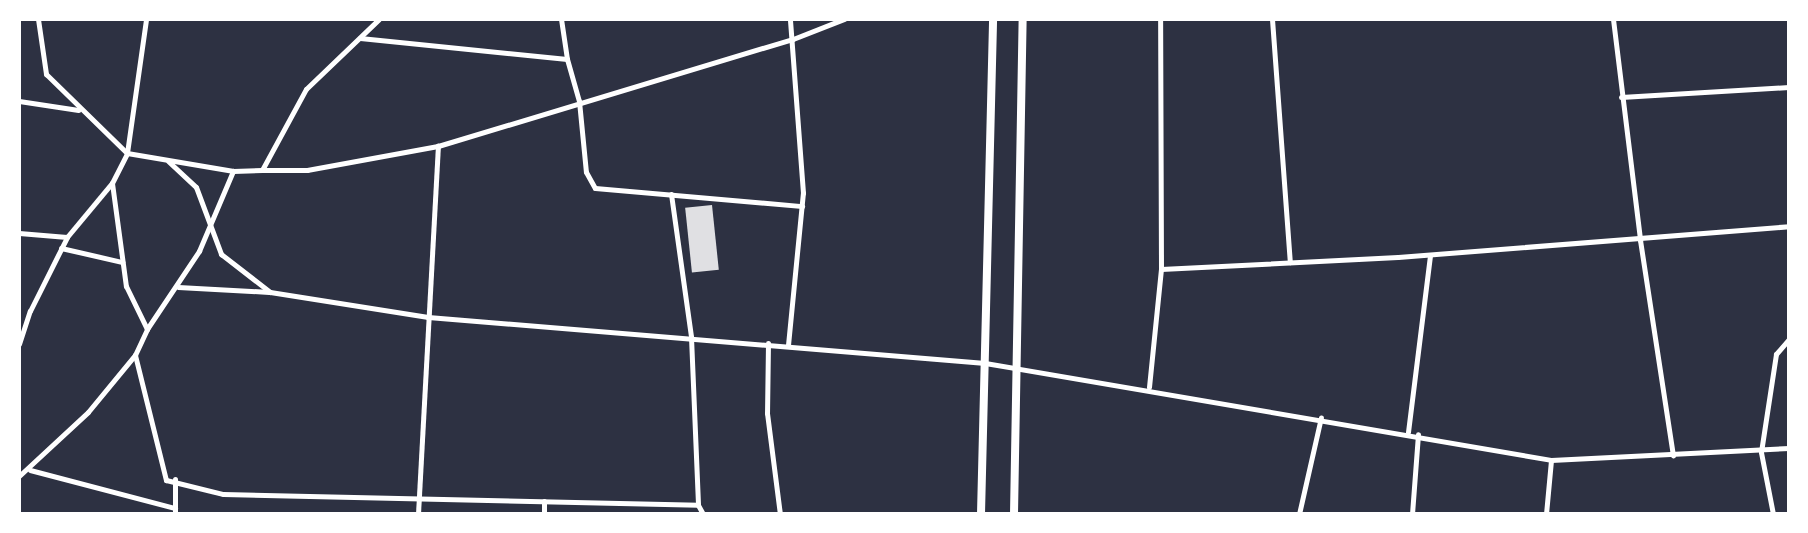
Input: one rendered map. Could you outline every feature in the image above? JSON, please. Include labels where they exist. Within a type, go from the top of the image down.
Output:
[{"type":"main road","points":[[981,514],[993,19]]},
{"type":"main road","points":[[1014,514],[1023,19]]},
{"type":"street","points":[[38,19],[46,74],[78,110],[127,153],[233,171],[307,170],[438,146],[579,101],[793,39],[844,19]]},
{"type":"street","points":[[19,344],[30,312],[67,237],[112,183],[127,153],[146,19]]},
{"type":"street","points":[[262,170],[306,89],[379,19]]},
{"type":"street","points":[[561,19],[567,59],[579,101],[586,172],[595,188],[802,205]]},
{"type":"street","points":[[788,345],[802,205],[790,19]]},
{"type":"street","points":[[1149,387],[1161,269],[1160,19]]},
{"type":"street","points":[[1272,19],[1290,262]]},
{"type":"street","points":[[1613,19],[1640,240],[1673,455]]},
{"type":"street","points":[[360,38],[567,59]]},
{"type":"street","points":[[1621,97],[1789,87]]},
{"type":"street","points":[[19,101],[78,110]]},
{"type":"street","points":[[418,514],[438,146]]},
{"type":"street","points":[[169,161],[196,187],[208,230],[220,254],[270,292]]},
{"type":"street","points":[[19,476],[30,470],[88,412],[135,355],[147,330],[178,286],[208,230],[233,171]]},
{"type":"street","points":[[112,183],[125,286],[147,330]]},
{"type":"street","points":[[671,194],[691,337],[698,505],[703,514]]},
{"type":"street","points":[[1161,269],[1430,255],[1789,226]]},
{"type":"street","points":[[19,233],[67,237]]},
{"type":"street","points":[[61,248],[122,262]]},
{"type":"street","points":[[1408,432],[1430,255]]},
{"type":"street","points":[[178,286],[270,292],[428,317],[788,345],[1017,367],[1408,432],[1551,460],[1761,452],[1789,448]]},
{"type":"street","points":[[19,311],[30,312]]},
{"type":"street","points":[[1773,514],[1761,452],[1776,355],[1789,339]]},
{"type":"street","points":[[768,344],[768,426],[780,514]]},
{"type":"street","points":[[135,355],[166,480],[175,479],[223,494],[418,496],[698,505]]},
{"type":"street","points":[[1299,514],[1321,417]]},
{"type":"street","points":[[1412,514],[1418,434]]},
{"type":"street","points":[[1546,514],[1551,460]]},
{"type":"street","points":[[30,470],[175,511],[175,479]]},
{"type":"street","points":[[544,501],[544,514]]},
{"type":"building","points":[[712,205],[719,270],[692,272],[685,208]]}]
